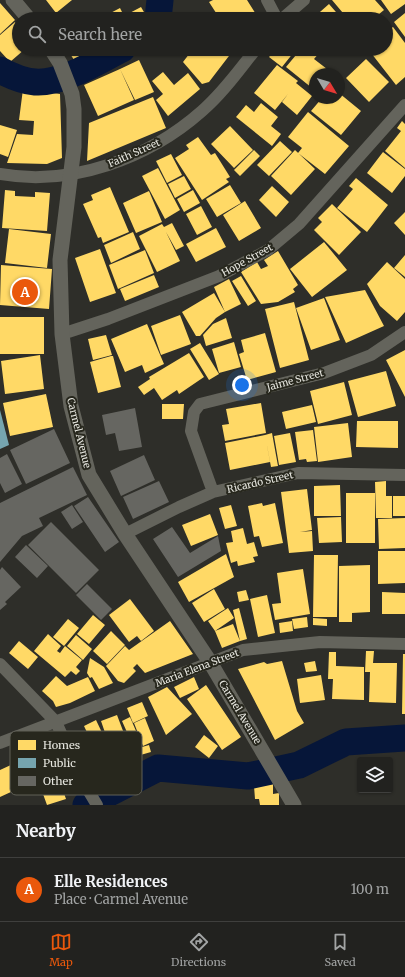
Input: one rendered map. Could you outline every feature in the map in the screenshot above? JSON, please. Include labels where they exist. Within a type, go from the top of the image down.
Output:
[{"type":"street","points":[[13,0],[23,12]]},
{"type":"street","points":[[267,0],[274,12]]},
{"type":"street","points":[[290,12],[304,0]]},
{"type":"street","name":"Carmel Avenue","points":[[56,56],[72,94],[74,109],[74,147],[60,260],[62,334],[71,406],[89,476],[125,534],[210,662],[294,805]]},
{"type":"street","name":"Faith Street","points":[[0,174],[36,177],[70,174],[102,167],[142,151],[178,131],[203,110],[250,56]]},
{"type":"street","name":"Hope Street","points":[[62,334],[108,319],[219,276],[268,250],[299,224],[405,105]]},
{"type":"street","name":"Jaime Street","points":[[213,492],[192,432],[194,412],[200,404],[324,373],[371,355],[405,332]]},
{"type":"street","name":"Ricardo Street","points":[[125,534],[213,492],[298,473],[405,474]]},
{"type":"street","name":"Maria Elena Street","points":[[32,731],[243,650],[320,642],[405,644]]},
{"type":"street","points":[[0,664],[56,722],[60,731]]},
{"type":"street","name":"Maria Elena Street","points":[[0,743],[10,739]]},
{"type":"street","points":[[91,795],[97,805]]},
{"type":"building: Homes","points":[[46,0],[72,0],[57,12],[55,12]]},
{"type":"building: Homes","points":[[213,0],[247,0],[255,12],[215,12],[209,2]]},
{"type":"building: Homes","points":[[332,0],[375,0],[384,10],[382,12],[342,12]]},
{"type":"building: Homes","points":[[381,0],[405,0],[405,4],[393,13],[390,12]]},
{"type":"building: Homes","points":[[0,3],[12,17],[12,23],[0,34]]},
{"type":"building: Homes","points":[[329,4],[336,12],[320,12]]},
{"type":"building: Homes","points":[[141,7],[144,12],[132,12]]},
{"type":"building: Homes","points":[[120,8],[122,12],[112,12]]},
{"type":"building: Homes","points":[[405,13],[405,37],[394,22]]},
{"type":"building: Homes","points":[[12,25],[12,56],[17,56],[10,62],[0,51],[0,35]]},
{"type":"building: Homes","points":[[393,27],[405,43],[405,77],[396,85],[373,56],[393,56]]},
{"type":"building: Homes","points":[[72,56],[87,56],[76,63]]},
{"type":"building: Homes","points":[[188,56],[229,56],[209,82],[202,84],[183,62]]},
{"type":"building: Homes","points":[[270,56],[291,56],[282,67],[269,57]]},
{"type":"building: Homes","points":[[295,56],[317,56],[314,59],[326,68],[309,68],[309,86],[286,67]]},
{"type":"building: Homes","points":[[366,59],[389,82],[369,102],[346,78]]},
{"type":"building: Homes","points":[[139,60],[154,92],[135,100],[120,69]]},
{"type":"building: Homes","points":[[277,65],[298,81],[296,83],[309,94],[309,100],[297,115],[282,102],[288,94],[275,110],[254,93]]},
{"type":"building: Homes","points":[[120,69],[134,100],[98,116],[84,85]]},
{"type":"building: Homes","points":[[163,72],[174,85],[188,73],[200,89],[168,116],[156,100],[163,94],[152,81]]},
{"type":"building: Homes","points":[[23,89],[60,94],[62,158],[47,164],[7,163],[17,134],[33,135],[34,121],[19,120]]},
{"type":"building: Homes","points":[[153,97],[166,128],[87,161],[89,123]]},
{"type":"building: Homes","points":[[345,98],[361,111],[341,135],[311,111],[317,104],[345,104]]},
{"type":"building: Homes","points":[[261,103],[278,117],[271,126],[281,134],[272,146],[236,117],[246,105],[254,112]]},
{"type":"building: Homes","points":[[308,112],[349,146],[325,174],[298,153],[302,148],[288,137]]},
{"type":"building: Homes","points":[[402,121],[405,124],[405,168],[385,151],[401,131],[397,128]]},
{"type":"building: Homes","points":[[0,125],[17,130],[8,157],[0,154]]},
{"type":"building: Homes","points":[[230,126],[253,150],[234,168],[211,144]]},
{"type":"building: Homes","points":[[198,137],[211,155],[215,153],[230,177],[226,179],[229,182],[202,200],[175,158],[189,149],[186,145]]},
{"type":"building: Homes","points":[[280,141],[292,152],[269,176],[257,165]]},
{"type":"building: Homes","points":[[254,150],[260,156],[240,176],[234,170]]},
{"type":"building: Homes","points":[[295,150],[315,169],[291,195],[271,176]]},
{"type":"building: Homes","points":[[383,152],[405,169],[405,176],[392,193],[367,173]]},
{"type":"building: Homes","points":[[171,154],[182,175],[167,183],[156,161]]},
{"type":"building: Homes","points":[[158,168],[180,210],[165,219],[142,176]]},
{"type":"building: Homes","points":[[184,176],[191,189],[175,198],[168,184]]},
{"type":"building: Homes","points":[[356,178],[388,205],[367,232],[337,208],[353,189],[349,186]]},
{"type":"building: Homes","points":[[230,185],[241,203],[217,217],[206,199]]},
{"type":"building: Homes","points":[[272,186],[289,202],[276,217],[259,200]]},
{"type":"building: Homes","points":[[110,187],[129,232],[103,243],[101,237],[98,238],[83,204],[93,200],[91,195]]},
{"type":"building: Homes","points":[[5,190],[15,191],[15,196],[35,197],[35,192],[50,193],[47,231],[2,228]]},
{"type":"building: Homes","points":[[193,190],[200,203],[184,212],[177,199]]},
{"type":"building: Homes","points":[[149,191],[162,222],[136,233],[123,203]]},
{"type":"building: Homes","points":[[245,201],[261,228],[239,241],[223,215]]},
{"type":"building: Homes","points":[[332,204],[361,232],[339,255],[314,230],[322,222],[318,218]]},
{"type":"building: Homes","points":[[201,206],[212,227],[197,235],[186,214]]},
{"type":"building: Homes","points":[[405,212],[405,235],[394,223]]},
{"type":"building: Homes","points":[[172,223],[184,246],[176,250],[166,232],[180,261],[157,272],[139,236],[162,224],[164,227]]},
{"type":"building: Homes","points":[[216,228],[226,247],[196,262],[186,244]]},
{"type":"building: Homes","points":[[9,229],[51,234],[47,268],[5,263]]},
{"type":"building: Homes","points":[[133,232],[140,249],[111,263],[104,245]]},
{"type":"building: Homes","points":[[324,242],[347,270],[312,297],[290,269]]},
{"type":"building: Homes","points":[[100,249],[116,293],[90,302],[75,258]]},
{"type":"building: Homes","points":[[145,250],[154,273],[118,289],[109,265]]},
{"type":"building: Homes","points":[[278,251],[298,285],[293,289],[295,292],[278,302],[261,304],[241,272],[257,262],[261,269],[268,266],[264,260]]},
{"type":"building: Homes","points":[[405,255],[405,277],[394,268]]},
{"type":"building: Homes","points":[[387,262],[405,279],[405,312],[397,321],[380,306],[367,284]]},
{"type":"building: Homes","points":[[1,265],[52,269],[49,309],[0,305]]},
{"type":"building: Homes","points":[[154,275],[159,287],[125,301],[120,289]]},
{"type":"building: Homes","points":[[241,276],[256,301],[248,306],[232,281]]},
{"type":"building: Homes","points":[[229,279],[241,304],[225,312],[214,287]]},
{"type":"building: Homes","points":[[365,290],[384,326],[346,343],[325,297]]},
{"type":"building: Homes","points":[[214,293],[225,312],[216,318],[200,336],[196,336],[182,312]]},
{"type":"building: Homes","points":[[324,298],[340,340],[311,350],[296,308]]},
{"type":"building: Homes","points":[[294,302],[309,360],[280,368],[265,309]]},
{"type":"building: Homes","points":[[180,315],[191,344],[161,355],[151,326]]},
{"type":"building: Homes","points":[[0,317],[44,317],[44,354],[0,354]]},
{"type":"building: Homes","points":[[226,318],[232,338],[206,346],[203,335],[213,324]]},
{"type":"building: Homes","points":[[147,324],[164,364],[145,373],[142,365],[125,372],[111,339]]},
{"type":"building: Homes","points":[[265,333],[276,372],[247,380],[239,354],[244,352],[241,340]]},
{"type":"building: Homes","points":[[106,335],[112,355],[93,360],[88,339]]},
{"type":"building: Homes","points":[[234,342],[241,367],[219,373],[212,349]]},
{"type":"building: Homes","points":[[200,343],[219,374],[209,380],[190,349]]},
{"type":"building: Homes","points":[[405,350],[405,397],[386,360]]},
{"type":"building: Homes","points":[[189,353],[204,377],[179,394],[177,390],[162,400],[154,388],[144,395],[138,387],[150,379],[149,377]]},
{"type":"building: Homes","points":[[40,355],[44,389],[5,394],[1,361]]},
{"type":"building: Homes","points":[[113,356],[121,387],[98,393],[90,362]]},
{"type":"building: Homes","points":[[386,371],[396,406],[358,417],[348,381]]},
{"type":"building: Homes","points":[[344,382],[352,415],[318,424],[310,391]]},
{"type":"building: Homes","points":[[46,394],[53,427],[10,436],[3,403]]},
{"type":"building: Homes","points":[[261,403],[266,433],[225,441],[222,425],[229,424],[226,409]]},
{"type":"building: Homes","points":[[162,404],[184,404],[183,419],[162,419]]},
{"type":"building: Homes","points":[[312,405],[316,422],[286,429],[282,412]]},
{"type":"building: Homes","points":[[357,421],[398,421],[398,448],[356,447]]},
{"type":"building: Homes","points":[[348,423],[352,457],[318,462],[314,427]]},
{"type":"building: Homes","points":[[313,430],[317,461],[307,462],[306,459],[299,460],[295,432]]},
{"type":"building: Homes","points":[[272,433],[278,466],[271,467],[265,435]]},
{"type":"building: Homes","points":[[290,433],[296,462],[279,465],[274,436]]},
{"type":"building: Homes","points":[[265,435],[270,462],[230,470],[225,443]]},
{"type":"building: Homes","points":[[386,481],[386,496],[392,496],[392,518],[376,518],[375,482]]},
{"type":"building: Homes","points":[[340,485],[341,516],[314,516],[314,486]]},
{"type":"building: Homes","points":[[307,489],[312,530],[300,532],[312,531],[313,551],[289,553],[281,492]]},
{"type":"building: Homes","points":[[346,493],[375,493],[375,543],[346,543]]},
{"type":"building: Homes","points":[[393,496],[405,496],[405,516],[393,516]]},
{"type":"building: Homes","points":[[262,503],[263,506],[275,503],[283,543],[262,547],[259,536],[254,537],[248,506]]},
{"type":"building: Homes","points":[[231,505],[237,526],[225,529],[219,508]]},
{"type":"building: Homes","points":[[210,514],[218,535],[191,546],[182,525]]},
{"type":"building: Homes","points":[[341,517],[342,542],[319,543],[317,518]]},
{"type":"building: Homes","points":[[405,518],[405,548],[379,549],[378,519]]},
{"type":"building: Homes","points":[[243,528],[247,544],[254,542],[258,556],[253,557],[255,562],[238,566],[237,561],[231,563],[226,543],[233,542],[231,531]]},
{"type":"building: Homes","points":[[378,551],[405,551],[405,583],[378,584]]},
{"type":"building: Homes","points":[[226,554],[234,577],[189,602],[178,582]]},
{"type":"building: Homes","points":[[314,555],[338,555],[337,617],[313,617]]},
{"type":"building: Homes","points":[[370,565],[370,612],[352,613],[352,622],[339,622],[339,566]]},
{"type":"building: Homes","points":[[303,569],[310,614],[275,620],[272,604],[281,603],[277,573]]},
{"type":"building: Homes","points":[[214,589],[225,609],[204,622],[192,603]]},
{"type":"building: Homes","points":[[246,590],[249,600],[239,602],[237,592]]},
{"type":"building: Homes","points":[[382,592],[405,593],[405,614],[382,614]]},
{"type":"building: Homes","points":[[267,595],[275,633],[258,637],[250,599]]},
{"type":"building: Homes","points":[[130,599],[154,631],[141,641],[137,636],[129,642],[109,615]]},
{"type":"building: Homes","points":[[228,608],[234,618],[215,631],[208,621]]},
{"type":"building: Homes","points":[[239,608],[247,639],[240,641],[233,610]]},
{"type":"building: Homes","points":[[93,615],[105,625],[89,644],[77,634]]},
{"type":"building: Homes","points":[[307,617],[308,627],[294,629],[292,619]]},
{"type":"building: Homes","points":[[313,618],[327,619],[327,626],[313,625]]},
{"type":"building: Homes","points":[[68,619],[79,628],[64,646],[53,637]]},
{"type":"building: Homes","points":[[170,621],[193,654],[145,673],[137,664],[133,668],[136,671],[124,683],[118,681],[106,666],[125,646],[129,650]]},
{"type":"building: Homes","points":[[292,621],[293,631],[280,633],[279,623]]},
{"type":"building: Homes","points":[[233,624],[240,641],[222,648],[215,631]]},
{"type":"building: Homes","points":[[111,631],[125,645],[107,664],[93,651]]},
{"type":"building: Homes","points":[[48,634],[61,646],[57,651],[60,653],[65,646],[82,660],[76,667],[80,671],[76,675],[71,671],[65,677],[34,651]]},
{"type":"building: Homes","points":[[76,635],[92,649],[83,660],[67,646]]},
{"type":"building: Homes","points":[[19,641],[38,657],[28,669],[9,653]]},
{"type":"building: Homes","points":[[366,651],[374,651],[373,663],[397,663],[396,703],[369,702],[370,672],[365,672]]},
{"type":"building: Homes","points":[[329,652],[336,652],[336,666],[364,667],[364,700],[332,699],[333,679],[328,679]]},
{"type":"building: Homes","points":[[403,654],[405,654],[405,714],[402,714]]},
{"type":"building: Homes","points":[[90,658],[104,667],[113,683],[99,689],[92,677],[90,678],[87,673]]},
{"type":"building: Homes","points":[[282,661],[297,711],[304,723],[275,740],[238,669],[264,662],[267,664]]},
{"type":"building: Homes","points":[[315,661],[317,671],[306,672],[304,663]]},
{"type":"building: Homes","points":[[321,675],[325,700],[300,703],[297,679]]},
{"type":"building: Homes","points":[[56,676],[67,686],[88,677],[95,691],[70,703],[56,707],[53,701],[42,691]]},
{"type":"building: Homes","points":[[194,677],[199,689],[180,698],[174,687]]},
{"type":"building: Homes","points":[[206,685],[241,737],[222,750],[187,699]]},
{"type":"building: Homes","points":[[167,687],[192,714],[166,735],[148,697]]},
{"type":"building: Homes","points":[[142,702],[148,716],[133,723],[127,708]]},
{"type":"building: Homes","points":[[117,715],[123,731],[104,731],[101,721]]},
{"type":"building: Homes","points":[[130,717],[136,731],[126,731],[122,721]]},
{"type":"building: Homes","points":[[145,718],[154,741],[143,746],[142,731],[137,731],[134,723]]},
{"type":"building: Homes","points":[[96,720],[101,731],[86,731],[84,726]]},
{"type":"building: Homes","points":[[204,735],[218,746],[209,758],[195,747]]},
{"type":"building: Homes","points":[[149,745],[151,752],[142,755],[142,747]]},
{"type":"building: Homes","points":[[10,765],[10,792],[0,797],[0,770]]},
{"type":"building: Homes","points":[[273,784],[273,794],[279,793],[279,805],[260,805],[259,799],[255,799],[254,786]]},
{"type":"building: Homes","points":[[43,795],[65,795],[66,799],[47,805]]},
{"type":"building: Public","points":[[0,410],[9,445],[0,449]]},
{"type":"building: Other","points":[[135,408],[142,447],[119,451],[115,433],[106,435],[102,415]]},
{"type":"building: Other","points":[[54,429],[70,463],[26,484],[10,450]]},
{"type":"building: Other","points":[[7,454],[22,484],[5,493],[0,483],[0,458]]},
{"type":"building: Other","points":[[144,455],[155,480],[121,496],[110,471]]},
{"type":"building: Other","points":[[73,467],[87,495],[39,518],[43,526],[22,536],[0,562],[0,503]]},
{"type":"building: Other","points":[[159,481],[169,502],[133,519],[123,497]]},
{"type":"building: Other","points":[[88,497],[119,542],[105,552],[74,506]]},
{"type":"building: Other","points":[[72,505],[83,522],[72,529],[61,512]]},
{"type":"building: Other","points":[[51,522],[99,570],[76,593],[28,545]]},
{"type":"building: Other","points":[[172,527],[190,553],[218,536],[221,551],[178,577],[153,539]]},
{"type":"building: Other","points":[[26,545],[48,566],[37,578],[15,557]]},
{"type":"building: Other","points":[[2,567],[21,587],[5,602],[7,604],[0,610],[0,570]]},
{"type":"building: Other","points":[[87,584],[112,609],[101,620],[76,595]]},
{"type":"waterway","points":[[159,12],[160,0]]},
{"type":"waterway","points":[[0,70],[26,81],[46,82],[69,76],[108,56]]},
{"type":"waterway","points":[[142,776],[158,768],[248,776],[299,765],[346,742],[405,738]]},
{"type":"waterway","points":[[86,805],[105,795]]},
{"type":"place","name":"Elle Residences","points":[[25,292]]}]
